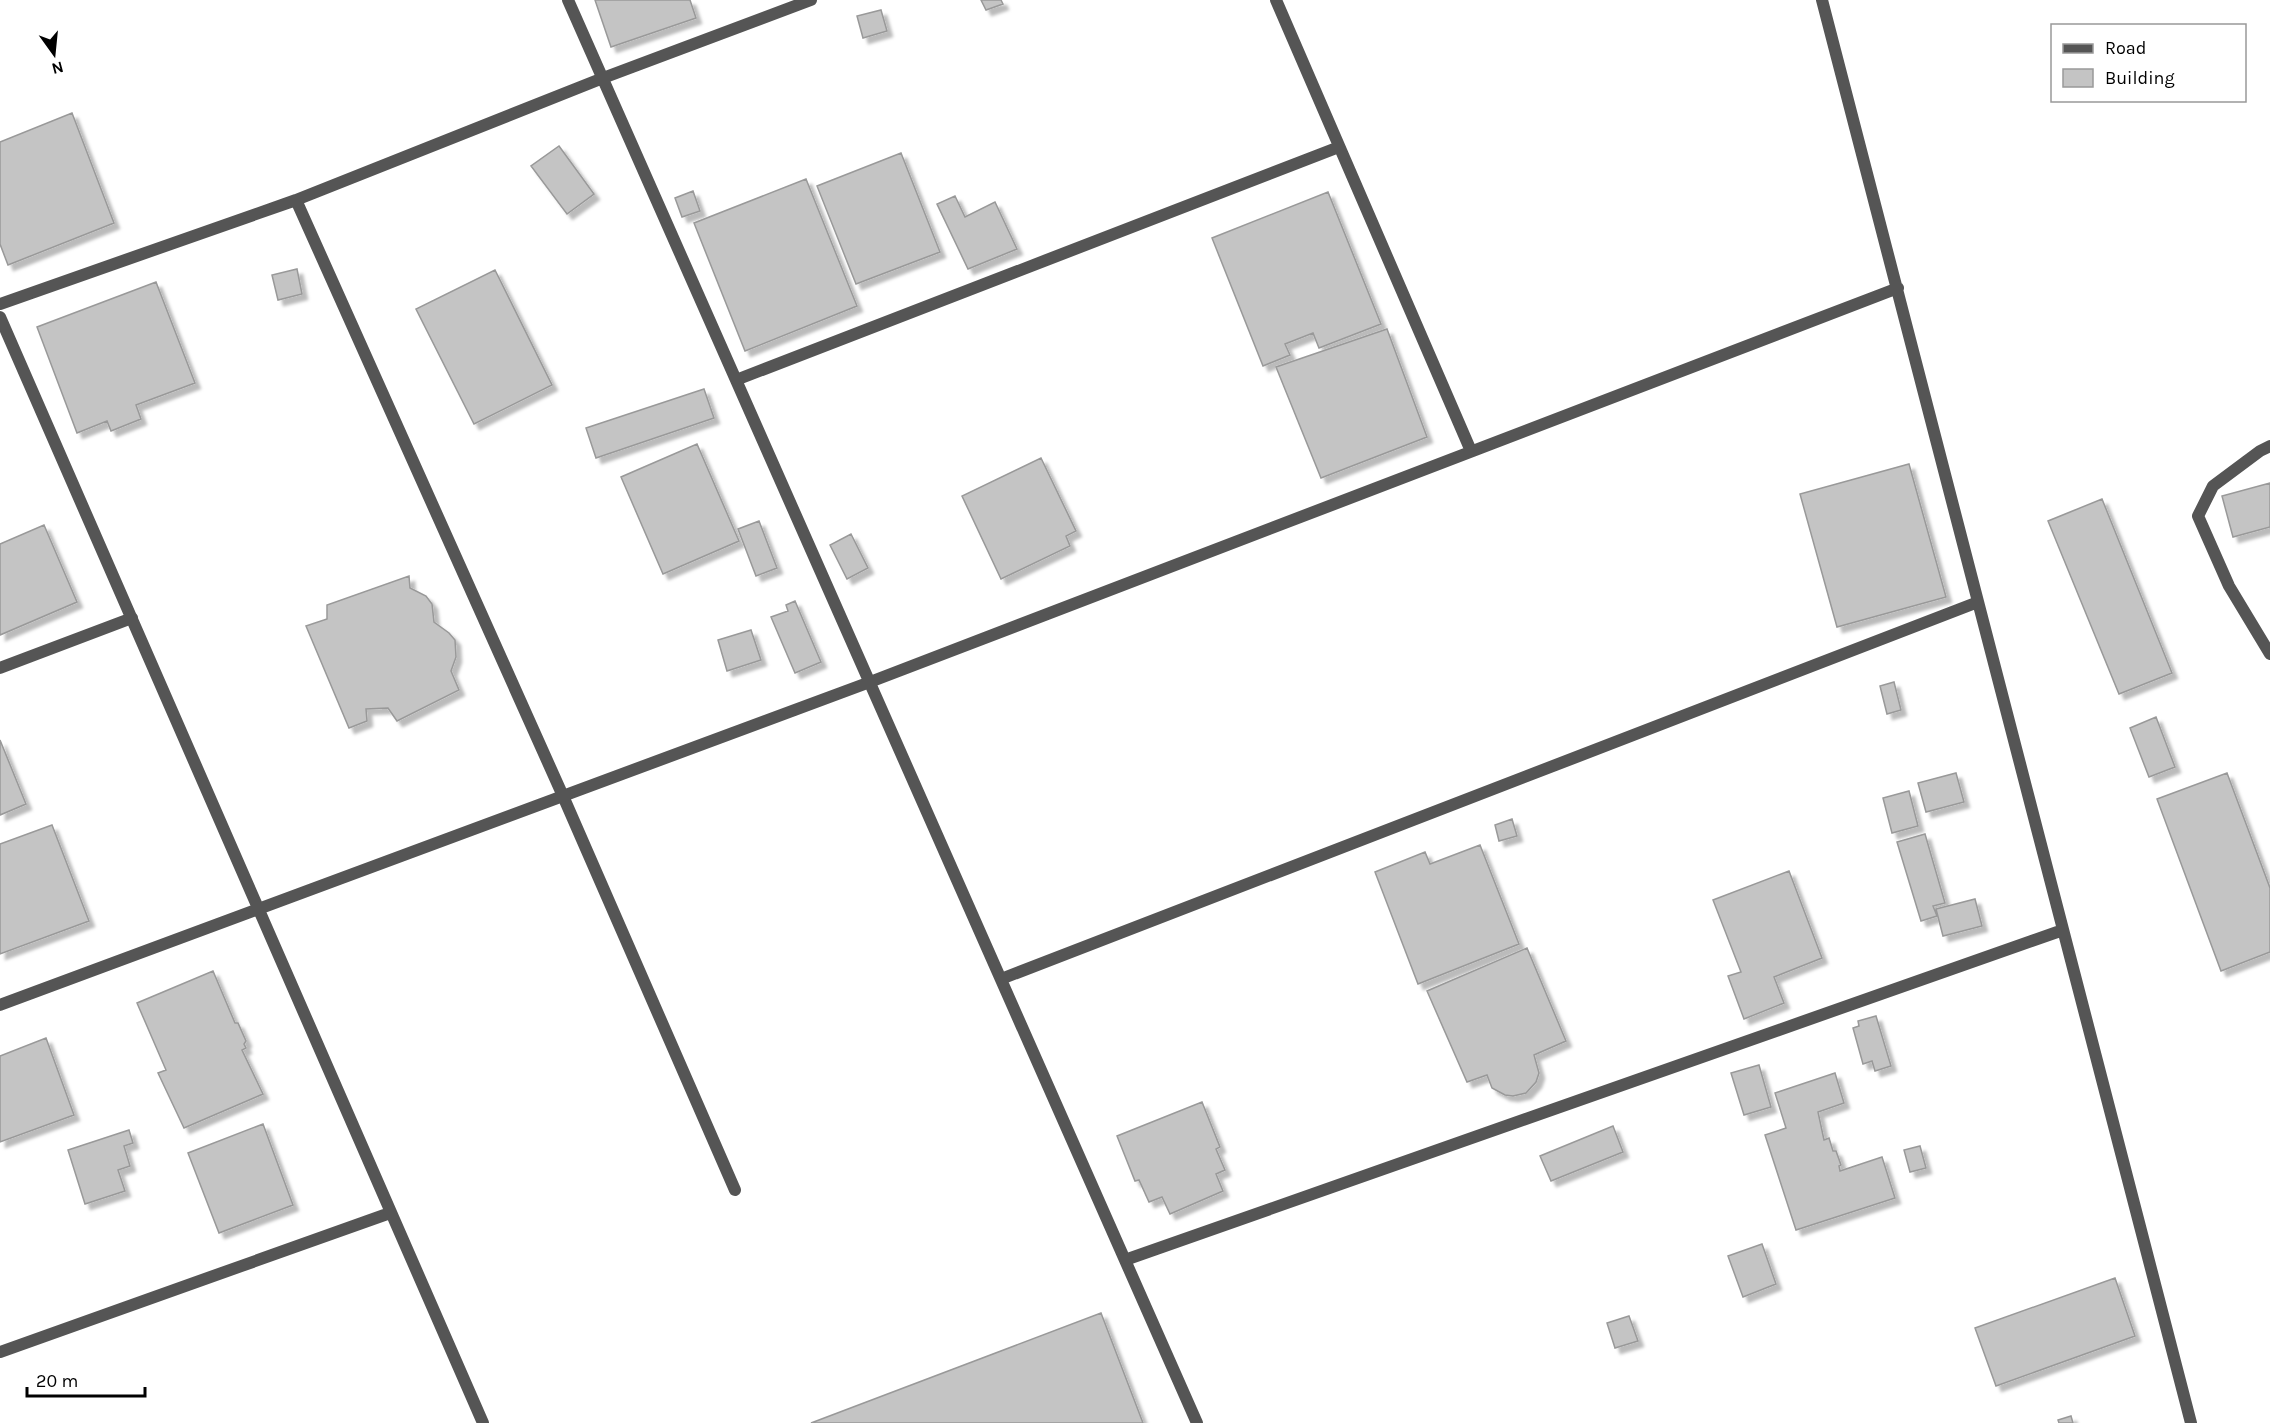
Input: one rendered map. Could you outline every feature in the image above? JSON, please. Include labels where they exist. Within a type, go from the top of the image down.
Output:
[{"type":"street","points":[[568,0],[1197,1423]]},
{"type":"street","points":[[0,304],[296,200],[603,78],[810,0]]},
{"type":"street","points":[[1276,0],[1471,451]]},
{"type":"street","points":[[1822,0],[2191,1423]]},
{"type":"street","points":[[736,380],[1339,147]]},
{"type":"street","points":[[296,200],[563,796],[735,1190]]},
{"type":"street","points":[[0,1005],[870,682],[1898,288]]},
{"type":"street","points":[[0,316],[483,1423]]},
{"type":"street","points":[[2270,446],[2213,486],[2198,516],[2229,586],[2266,642],[2270,654]]},
{"type":"street","points":[[1001,979],[1978,602]]},
{"type":"street","points":[[0,668],[132,618]]},
{"type":"street","points":[[1125,1260],[2063,930]]},
{"type":"street","points":[[0,1352],[390,1213]]},
{"type":"building","points":[[595,0],[690,0],[696,18],[611,47]]},
{"type":"building","points":[[981,0],[1001,0],[1003,4],[986,10]]},
{"type":"building","points":[[881,10],[887,31],[863,38],[857,16]]},
{"type":"building","points":[[72,113],[114,223],[8,265],[0,244],[0,142]]},
{"type":"building","points":[[559,146],[594,194],[567,214],[531,166]]},
{"type":"building","points":[[901,153],[940,252],[856,284],[817,186]]},
{"type":"building","points":[[806,179],[857,306],[745,351],[694,223]]},
{"type":"building","points":[[693,191],[700,211],[682,217],[675,198]]},
{"type":"building","points":[[1328,192],[1381,324],[1319,348],[1313,333],[1285,344],[1290,355],[1263,366],[1212,238]]},
{"type":"building","points":[[955,196],[965,217],[995,202],[1017,249],[968,269],[937,204]]},
{"type":"building","points":[[297,269],[302,294],[278,300],[272,275]]},
{"type":"building","points":[[495,270],[552,385],[474,424],[416,309]]},
{"type":"building","points":[[156,282],[195,383],[136,405],[141,419],[111,431],[107,421],[77,433],[37,327]]},
{"type":"building","points":[[1387,329],[1427,437],[1321,478],[1276,367]]},
{"type":"building","points":[[704,389],[714,418],[596,458],[586,428]]},
{"type":"building","points":[[697,444],[739,541],[663,574],[621,477]]},
{"type":"building","points":[[1041,458],[1076,531],[1066,536],[1070,546],[1001,579],[962,496]]},
{"type":"building","points":[[1909,464],[1946,597],[1837,627],[1800,494]]},
{"type":"building","points":[[2270,483],[2270,527],[2233,537],[2222,496]]},
{"type":"building","points":[[2102,499],[2172,673],[2119,694],[2048,521]]},
{"type":"building","points":[[759,521],[777,568],[756,576],[738,529]]},
{"type":"building","points":[[44,525],[77,602],[0,635],[0,544]]},
{"type":"building","points":[[851,534],[868,568],[847,579],[830,545]]},
{"type":"building","points":[[409,576],[410,588],[426,596],[432,604],[434,622],[455,640],[456,657],[451,671],[459,690],[397,721],[388,708],[366,709],[367,721],[349,728],[306,626],[327,619],[327,605]]},
{"type":"building","points":[[795,601],[821,662],[795,673],[771,617],[788,611],[786,605]]},
{"type":"building","points":[[751,630],[761,660],[727,671],[718,640]]},
{"type":"building","points":[[1894,682],[1901,710],[1887,714],[1880,686]]},
{"type":"building","points":[[2156,717],[2175,767],[2149,777],[2130,728]]},
{"type":"building","points":[[0,740],[26,804],[0,815]]},
{"type":"building","points":[[1956,773],[1964,802],[1926,812],[1918,783]]},
{"type":"building","points":[[2227,773],[2270,888],[2270,952],[2221,971],[2157,799]]},
{"type":"building","points":[[1909,791],[1918,826],[1892,833],[1883,798]]},
{"type":"building","points":[[1512,819],[1517,836],[1499,841],[1495,825]]},
{"type":"building","points":[[52,825],[89,921],[0,954],[0,844]]},
{"type":"building","points":[[1925,834],[1945,903],[1933,906],[1937,916],[1921,921],[1897,842]]},
{"type":"building","points":[[1480,845],[1519,944],[1418,984],[1375,872],[1425,852],[1430,864]]},
{"type":"building","points":[[1789,871],[1822,958],[1774,977],[1784,1003],[1744,1019],[1728,976],[1741,972],[1713,900]]},
{"type":"building","points":[[1975,899],[1982,926],[1943,936],[1936,909]]},
{"type":"building","points":[[1527,948],[1566,1041],[1534,1055],[1539,1073],[1536,1082],[1526,1093],[1513,1096],[1505,1095],[1492,1088],[1487,1075],[1467,1082],[1427,991]]},
{"type":"building","points":[[213,971],[235,1023],[238,1023],[246,1041],[244,1044],[246,1048],[242,1050],[263,1094],[184,1128],[158,1073],[166,1070],[137,1003]]},
{"type":"building","points":[[1876,1016],[1891,1066],[1875,1071],[1872,1061],[1863,1064],[1853,1028],[1859,1026],[1858,1021]]},
{"type":"building","points":[[46,1038],[74,1115],[0,1142],[0,1056]]},
{"type":"building","points":[[1759,1065],[1771,1107],[1744,1115],[1731,1073]]},
{"type":"building","points":[[1835,1073],[1844,1103],[1818,1112],[1824,1140],[1829,1138],[1833,1151],[1836,1151],[1841,1165],[1839,1166],[1840,1171],[1882,1157],[1895,1198],[1796,1230],[1765,1135],[1786,1128],[1775,1093]]},
{"type":"building","points":[[1202,1102],[1220,1147],[1216,1149],[1225,1170],[1216,1174],[1223,1191],[1170,1214],[1162,1197],[1149,1202],[1139,1180],[1135,1181],[1117,1136]]},
{"type":"building","points":[[263,1124],[293,1205],[219,1233],[188,1153]]},
{"type":"building","points":[[1613,1126],[1623,1152],[1551,1181],[1540,1156]]},
{"type":"building","points":[[129,1130],[133,1143],[124,1146],[130,1166],[118,1170],[125,1191],[85,1204],[68,1150]]},
{"type":"building","points":[[1920,1146],[1926,1168],[1910,1172],[1904,1150]]},
{"type":"building","points":[[1762,1244],[1776,1284],[1743,1297],[1728,1256]]},
{"type":"building","points":[[2115,1278],[2135,1336],[1996,1386],[1975,1328]]},
{"type":"building","points":[[1101,1313],[1143,1423],[811,1423]]},
{"type":"building","points":[[1629,1316],[1638,1341],[1615,1348],[1607,1323]]},
{"type":"building","points":[[2071,1416],[2073,1423],[2059,1423],[2058,1420]]}]
